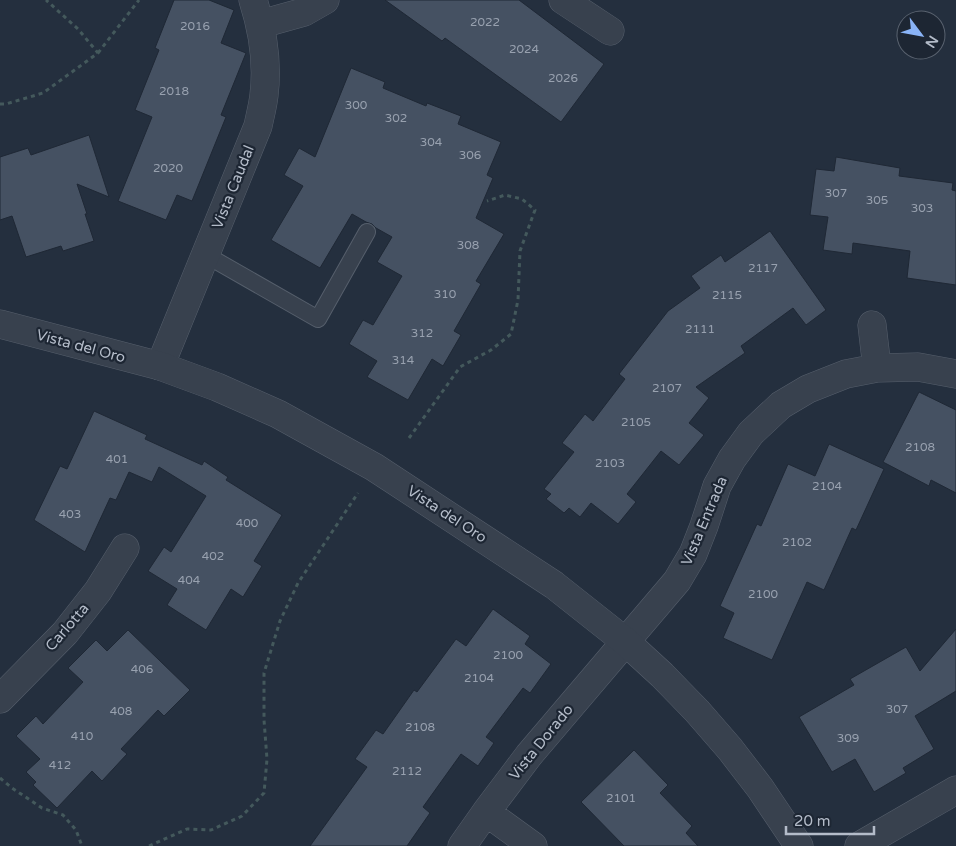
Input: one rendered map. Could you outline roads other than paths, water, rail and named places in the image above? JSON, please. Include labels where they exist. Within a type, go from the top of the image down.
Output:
[{"type":"street","points":[[257,12],[304,12],[325,0]]},
{"type":"street","points":[[563,0],[610,31]]},
{"type":"street","name":"Vista Caudal","points":[[160,366],[258,126],[264,95],[265,54],[257,12]]},
{"type":"street","name":"Vista del Oro","points":[[0,324],[160,366],[217,387],[278,414],[374,467],[554,585],[626,642],[697,711],[730,749],[760,788],[799,846]]},
{"type":"street","points":[[872,325],[877,368]]},
{"type":"street","name":"Vista Entrada","points":[[626,642],[677,581],[693,554],[717,486],[732,459],[751,434],[781,405],[808,389],[846,374],[877,368],[918,367],[956,374]]},
{"type":"street","name":"Carlotta","points":[[0,699],[65,633],[98,591],[125,548]]},
{"type":"street","name":"Vista Dorado","points":[[462,846],[528,755],[626,642]]},
{"type":"street","points":[[859,846],[956,790]]},
{"type":"street","points":[[486,812],[532,846]]},
{"type":"lane","points":[[206,255],[318,319],[367,232]]}]
